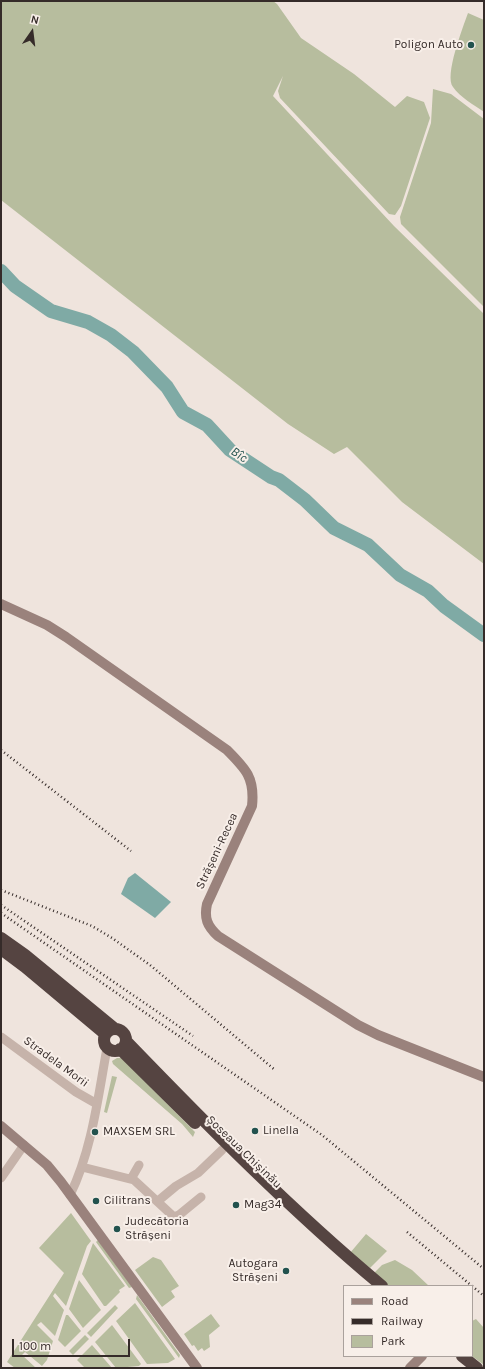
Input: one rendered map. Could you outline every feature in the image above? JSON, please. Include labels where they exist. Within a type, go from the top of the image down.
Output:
[{"type":"highway","points":[[1,938],[25,955],[92,1010],[110,1031]]},
{"type":"highway","points":[[1,950],[110,1031],[122,1031],[123,1045],[264,1182],[331,1244],[381,1285]]},
{"type":"highway","points":[[110,1031],[104,1041],[107,1048],[113,1051],[123,1045]]},
{"type":"highway","name":"Șoseaua Chișinău","points":[[123,1045],[222,1150],[286,1212],[370,1285]]},
{"type":"highway","points":[[463,1357],[477,1368]]},
{"type":"main road","name":"Strășeni-Recea","points":[[1,604],[47,624],[227,750],[243,766],[250,777],[254,792],[252,806],[207,904],[205,914],[211,929],[218,936],[358,1025],[378,1035],[484,1077]]},
{"type":"main road","points":[[1,1126],[47,1166],[197,1368]]},
{"type":"main road","points":[[410,1368],[421,1357]]},
{"type":"street","name":"Stradela Morii","points":[[1,1037],[76,1092],[97,1104]]},
{"type":"street","name":"Stradela Morii","points":[[70,1196],[82,1167],[97,1104],[107,1048]]},
{"type":"street","points":[[1,1178],[24,1145]]},
{"type":"street","points":[[158,1201],[176,1186],[198,1173],[222,1150]]},
{"type":"street","points":[[130,1179],[140,1165]]},
{"type":"street","points":[[82,1167],[138,1182],[174,1217],[179,1215],[201,1197]]},
{"type":"green space","points":[[1,1],[273,1],[277,4],[301,38],[354,74],[395,107],[407,96],[424,102],[430,118],[401,206],[395,215],[389,214],[280,98],[278,91],[283,76],[273,96],[394,226],[484,314],[484,564],[402,502],[347,447],[334,454],[288,424],[1,200]]},
{"type":"green space","name":"Poligon Auto","points":[[468,13],[484,20],[484,112],[459,94],[453,87],[451,81],[452,62]]},
{"type":"green space","points":[[433,89],[451,94],[484,119],[484,307],[401,224],[400,217],[431,123]]},
{"type":"green space","points":[[117,1058],[122,1058],[195,1132],[193,1137],[182,1124],[113,1064],[112,1061]]},
{"type":"green space","points":[[112,1076],[117,1077],[107,1113],[104,1112]]},
{"type":"green space","points":[[71,1213],[91,1241],[87,1246],[66,1306],[55,1293],[53,1296],[64,1310],[55,1336],[41,1322],[37,1325],[53,1341],[47,1360],[42,1366],[25,1352],[22,1355],[36,1368],[15,1368],[7,1362],[64,1273],[39,1248]]},
{"type":"green space","points":[[366,1234],[387,1251],[370,1268],[350,1253]]},
{"type":"green space","points":[[98,1240],[132,1287],[129,1288],[96,1242]]},
{"type":"green space","points":[[93,1243],[125,1286],[119,1290],[120,1292],[106,1306],[104,1306],[82,1274]]},
{"type":"green space","points":[[153,1257],[161,1260],[179,1286],[171,1291],[175,1297],[162,1307],[135,1270]]},
{"type":"green space","points":[[395,1260],[412,1270],[428,1285],[387,1285],[373,1274],[382,1265]]},
{"type":"green space","points":[[79,1280],[101,1310],[83,1328],[69,1309]]},
{"type":"green space","points":[[137,1295],[180,1355],[179,1358],[136,1299]]},
{"type":"green space","points":[[135,1303],[175,1359],[168,1363],[147,1364],[116,1321]]},
{"type":"green space","points":[[115,1305],[118,1308],[91,1337],[87,1333]]},
{"type":"green space","points":[[211,1314],[220,1326],[209,1335],[210,1347],[204,1351],[202,1348],[198,1351],[194,1345],[192,1346],[184,1334]]},
{"type":"green space","points":[[66,1315],[68,1315],[81,1331],[65,1347],[58,1340]]},
{"type":"green space","points":[[476,1319],[484,1328],[484,1365],[473,1357],[473,1320]]},
{"type":"green space","points":[[112,1325],[141,1364],[139,1366],[116,1368],[95,1342]]},
{"type":"green space","points":[[85,1335],[89,1339],[73,1355],[69,1351]]},
{"type":"green space","points":[[92,1345],[112,1368],[85,1368],[77,1360]]},
{"type":"water","points":[[135,873],[171,902],[155,918],[121,894],[128,878]]},
{"type":"waterway","name":"Bîc","points":[[1,271],[15,286],[51,311],[88,322],[111,335],[133,352],[167,387],[183,412],[207,425],[230,450],[271,477],[279,480],[305,500],[334,528],[368,545],[400,575],[428,591],[444,606],[484,635]]},
{"type":"railway","points":[[1,750],[131,851]]},
{"type":"railway","points":[[1,890],[92,926],[112,938],[150,965],[275,1070]]},
{"type":"railway","points":[[1,905],[193,1036]]},
{"type":"railway","points":[[1,913],[322,1135],[484,1269]]},
{"type":"railway","points":[[407,1232],[471,1285]]},
{"type":"railway","points":[[473,1287],[484,1296]]},
{"type":"place","name":"Poligon Auto","points":[[471,45]]},
{"type":"place","name":"Linella","points":[[255,1131]]},
{"type":"place","name":"MAXSEM SRL","points":[[95,1132]]},
{"type":"place","name":"Cilitrans","points":[[96,1201]]},
{"type":"place","name":"Mag34","points":[[236,1205]]},
{"type":"place","name":"Judecătoria Strășeni","points":[[117,1229]]},
{"type":"place","name":"Autogara Strășeni","points":[[286,1271]]}]
